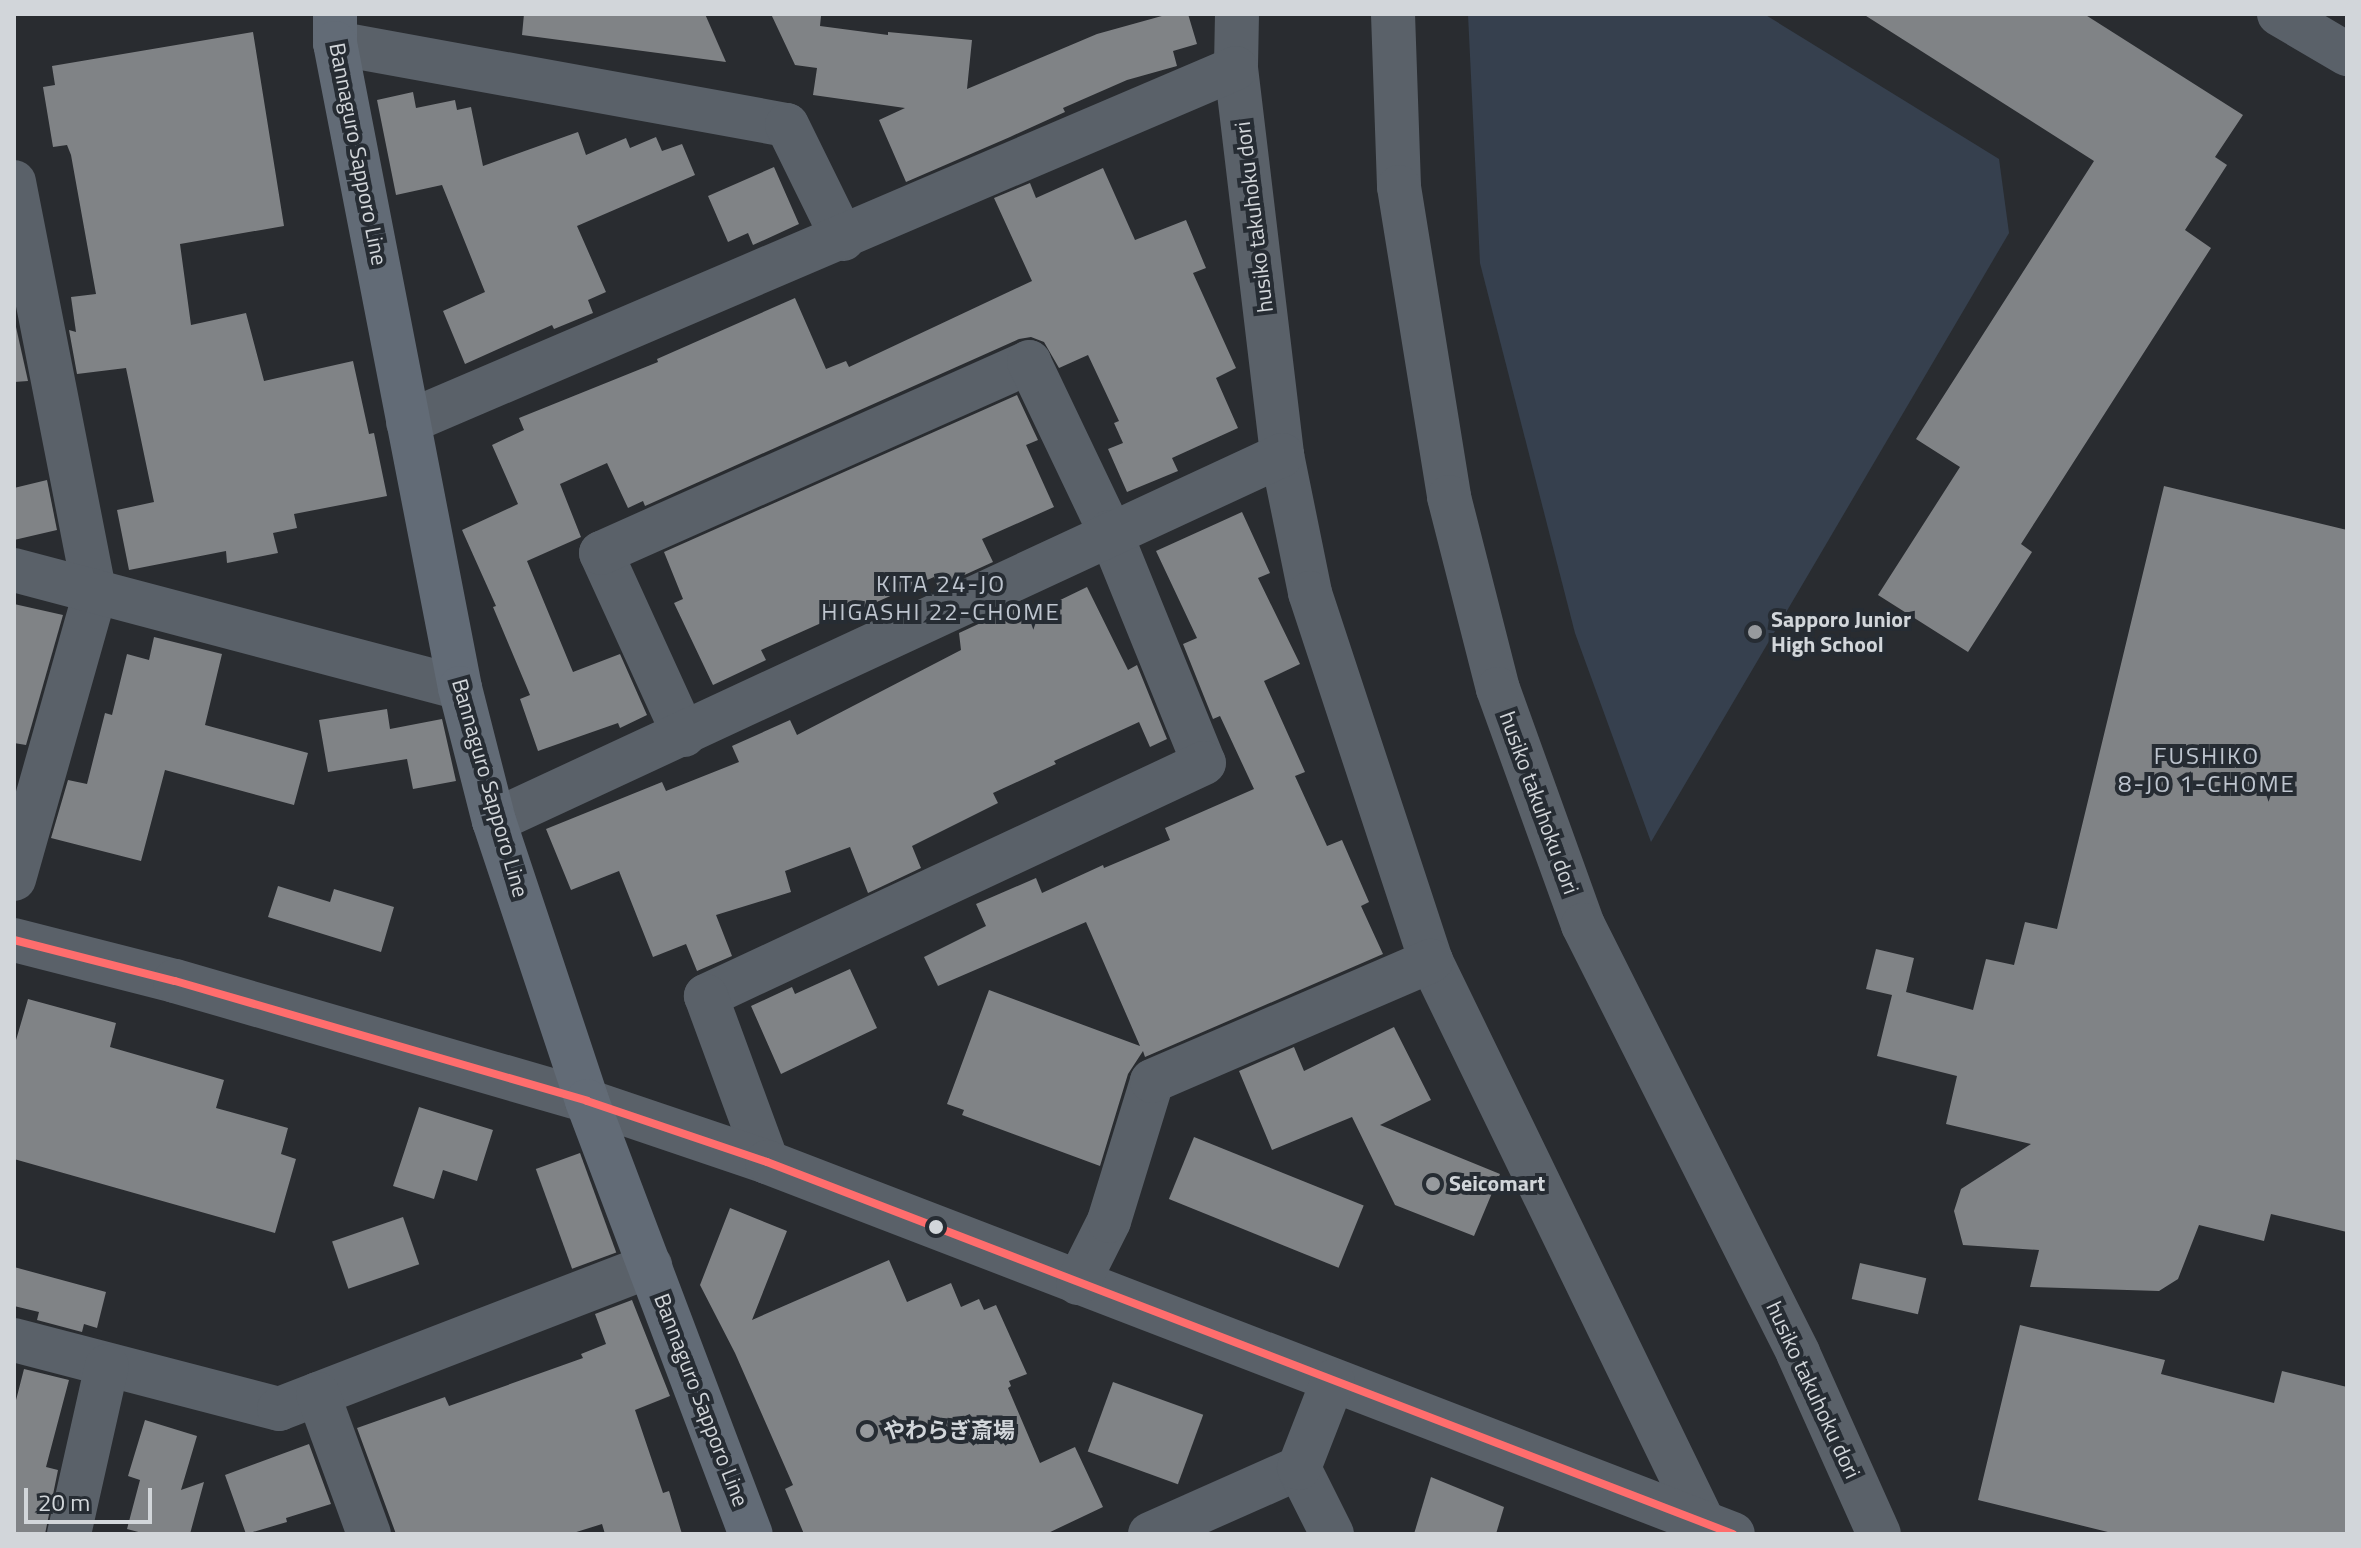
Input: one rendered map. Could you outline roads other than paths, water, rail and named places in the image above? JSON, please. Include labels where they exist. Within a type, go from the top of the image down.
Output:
[{"type":"main road","name":"Bannaguro Sapporo Line","points":[[335,28],[460,688],[494,821],[587,1101],[751,1534]]},
{"type":"street","name":"husiko takuhoku dori","points":[[1237,14],[1236,68],[1282,455],[1310,593],[1431,961],[1715,1530]]},
{"type":"street","name":"husiko takuhoku dori","points":[[1393,14],[1401,203],[1449,497],[1498,689],[1583,925],[1798,1353],[1879,1534]]},
{"type":"street","points":[[2288,17],[2347,54]]},
{"type":"street","points":[[335,28],[787,125],[843,239]]},
{"type":"street","points":[[408,422],[843,239],[1236,68]]},
{"type":"street","points":[[14,182],[22,273],[95,593],[14,879]]},
{"type":"street","points":[[684,735],[601,553],[1029,362],[1110,532],[1204,763],[706,996],[767,1162]]},
{"type":"street","points":[[494,821],[684,735],[1110,532],[1282,455]]},
{"type":"street","points":[[14,570],[460,688]]},
{"type":"street","points":[[14,940],[175,981],[587,1101],[767,1162],[1715,1530]]},
{"type":"street","points":[[1078,1283],[1109,1221],[1152,1081],[1431,961]]},
{"type":"street","points":[[14,1340],[279,1409],[650,1266]]},
{"type":"street","points":[[69,1534],[107,1366]]},
{"type":"street","points":[[1150,1534],[1299,1468],[1333,1381]]},
{"type":"street","points":[[318,1394],[369,1534]]},
{"type":"street","points":[[1299,1468],[1332,1534]]},
{"type":"place","name":"Sapporo Junior High School","points":[[1755,632]]},
{"type":"place","name":"Seicomart","points":[[1433,1184]]},
{"type":"place","name":"やわらぎ斎場","points":[[867,1431]]},
{"type":"district","name":"KITA 24-JO HIGASHI 22-CHOME","points":[[941,598]]},
{"type":"district","name":"FUSHIKO 8-JO 1-CHOME","points":[[2207,770]]}]
